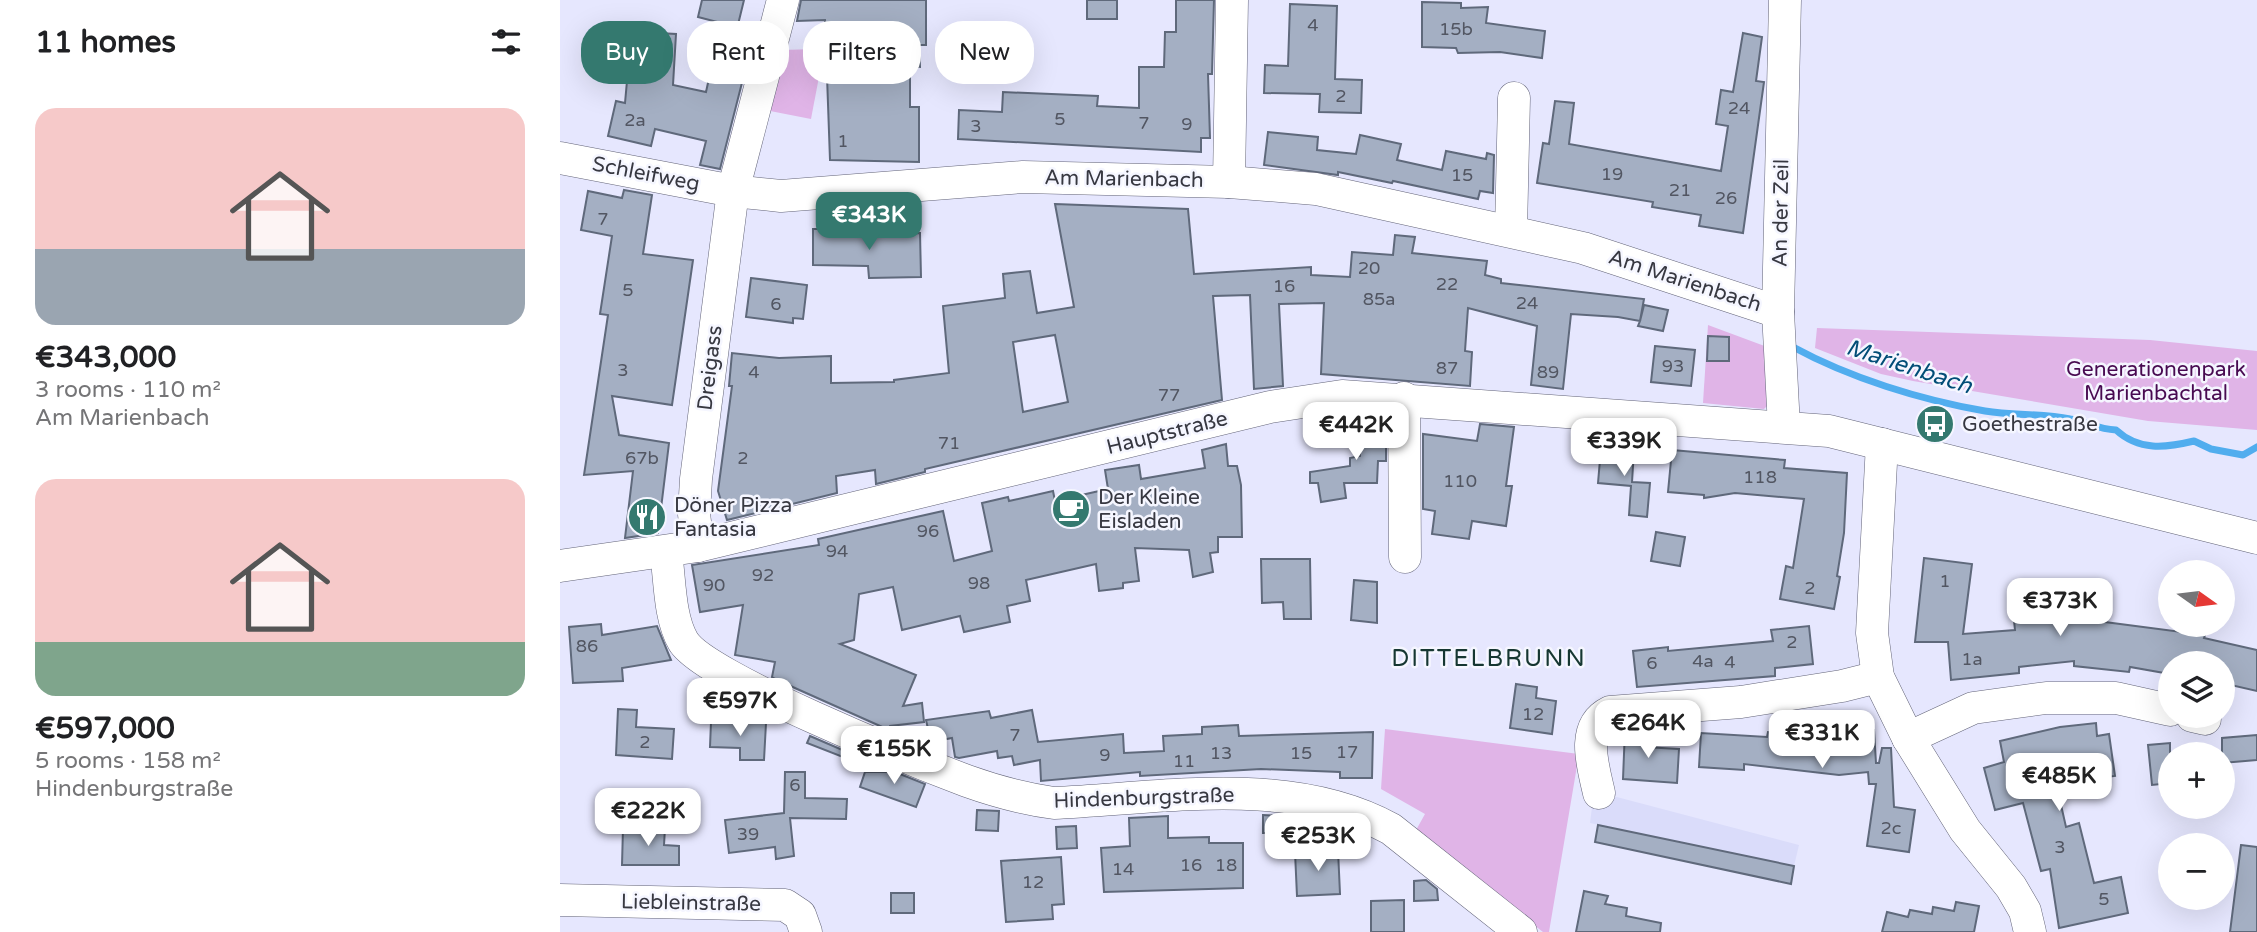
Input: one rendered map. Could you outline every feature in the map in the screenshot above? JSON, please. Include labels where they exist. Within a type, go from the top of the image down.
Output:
[{"type":"street","name":"Dreigass","points":[[698,546],[694,514],[696,480],[733,191],[783,0]]},
{"type":"street","points":[[1229,182],[1232,0]]},
{"type":"street","name":"An der Zeil","points":[[1784,427],[1778,312],[1785,0]]},
{"type":"street","points":[[1511,231],[1514,98]]},
{"type":"street","name":"Schleifweg","points":[[560,158],[733,191]]},
{"type":"street","name":"Am Marienbach","points":[[733,191],[781,196],[1023,177],[1229,182],[1316,189],[1583,248],[1778,312]]},
{"type":"street","name":"Hauptstraße","points":[[560,566],[698,546],[1270,407],[1342,396],[1404,398],[1844,434],[2257,538]]},
{"type":"street","points":[[1404,398],[1405,557]]},
{"type":"street","points":[[1882,444],[1871,633],[1878,677],[1908,738],[1965,830],[2011,887],[2025,911],[2030,932]]},
{"type":"street","name":"Hindenburgstraße","points":[[666,552],[677,624],[683,642],[695,654],[769,696],[849,732],[967,781],[1034,801],[1054,803],[1259,793],[1325,801],[1369,816],[1391,829],[1521,932]]},
{"type":"street","points":[[1599,793],[1591,752],[1592,728],[1601,717],[1610,712],[1741,702],[1842,686],[1878,677]]},
{"type":"street","points":[[1908,738],[1973,708],[2046,698],[2116,698],[2158,707]]},
{"type":"street","name":"Liebleinstraße","points":[[560,900],[785,905],[800,915],[806,932]]},
{"type":"shaded area","points":[[1594,791],[1799,845],[1794,866],[1590,823]]},
{"type":"green space","points":[[803,49],[803,84],[818,84],[811,119],[765,110],[772,84],[789,84],[789,50]]},
{"type":"green space","points":[[1708,325],[1778,351],[1777,396],[1764,409],[1703,403]]},
{"type":"green space","name":"Generationenpark Marienbachtal","points":[[1817,328],[2150,340],[2257,351],[2257,430],[2148,421],[1881,374],[1815,348]]},
{"type":"green space","points":[[1385,729],[1579,754],[1549,932],[1543,932],[1415,832],[1425,814],[1381,789]]},
{"type":"building","points":[[702,0],[744,0],[739,21],[713,21],[698,17]]},
{"type":"building","points":[[801,0],[926,0],[926,45],[921,45],[921,21],[797,21]]},
{"type":"building","points":[[1087,0],[1117,0],[1117,19],[1087,19]]},
{"type":"building","points":[[1176,0],[1214,0],[1212,74],[1208,74],[1210,138],[1201,138],[1201,152],[958,139],[959,110],[1002,112],[1003,92],[1098,96],[1097,106],[1139,108],[1139,67],[1164,67],[1165,32],[1176,32]]},
{"type":"building","points":[[1422,2],[1461,3],[1461,8],[1488,7],[1486,23],[1545,31],[1542,58],[1500,52],[1458,53],[1456,48],[1422,47]]},
{"type":"building","points":[[1290,4],[1337,6],[1335,79],[1362,80],[1361,113],[1319,112],[1320,94],[1264,93],[1265,65],[1288,66]]},
{"type":"building","points":[[1743,33],[1762,37],[1756,81],[1764,82],[1743,233],[1699,226],[1701,215],[1652,207],[1653,202],[1537,183],[1543,143],[1549,144],[1555,101],[1574,103],[1569,144],[1721,171],[1728,126],[1716,124],[1721,90],[1733,92]]},
{"type":"building","points":[[673,34],[676,34],[673,85],[706,92],[708,84],[742,84],[720,169],[700,165],[706,141],[655,129],[651,146],[608,136],[616,101],[625,103],[627,84],[673,84]]},
{"type":"building","points":[[827,84],[910,84],[910,107],[919,107],[919,162],[830,160]]},
{"type":"building","points":[[1268,132],[1318,137],[1317,150],[1356,154],[1360,135],[1401,144],[1397,160],[1442,170],[1446,151],[1486,159],[1487,153],[1494,155],[1493,193],[1480,191],[1478,199],[1338,172],[1338,175],[1264,165]]},
{"type":"building","points":[[624,190],[652,195],[643,254],[693,260],[672,405],[612,396],[619,435],[669,443],[658,533],[625,538],[633,471],[584,475],[608,315],[600,314],[612,236],[581,230],[588,191],[622,198]]},
{"type":"building","points":[[1055,204],[1188,209],[1194,274],[1311,267],[1311,275],[1350,277],[1352,252],[1393,255],[1395,235],[1415,237],[1412,253],[1487,261],[1485,275],[1501,279],[1501,283],[1644,299],[1640,321],[1571,314],[1563,389],[1531,385],[1537,326],[1468,308],[1465,351],[1472,352],[1470,386],[1321,374],[1324,303],[1279,304],[1283,386],[1254,389],[1250,295],[1213,296],[1222,400],[925,469],[925,472],[876,484],[875,470],[836,476],[837,493],[727,520],[718,491],[732,386],[729,386],[732,353],[779,358],[831,356],[831,383],[894,382],[949,373],[943,306],[1005,298],[1003,274],[1030,271],[1037,313],[1074,307]],"holes":[[[1055,335],[1068,402],[1023,412],[1013,342]]]},
{"type":"building","points":[[813,229],[873,229],[873,234],[920,233],[921,277],[869,278],[868,266],[813,265]]},
{"type":"building","points":[[751,278],[807,285],[803,319],[793,318],[793,323],[746,317]]},
{"type":"building","points":[[1644,305],[1668,310],[1663,331],[1638,326]]},
{"type":"building","points":[[1708,336],[1729,337],[1729,361],[1707,361]]},
{"type":"building","points":[[1655,346],[1695,350],[1691,386],[1651,382]]},
{"type":"building","points":[[1360,416],[1386,418],[1386,461],[1378,461],[1377,483],[1344,483],[1346,498],[1321,502],[1318,483],[1310,483],[1310,472],[1350,466],[1350,458],[1360,456]]},
{"type":"building","points":[[1480,424],[1514,427],[1506,486],[1512,486],[1506,526],[1472,521],[1469,539],[1432,534],[1435,511],[1423,509],[1423,434],[1477,441]]},
{"type":"building","points":[[1226,444],[1228,466],[1237,466],[1241,485],[1242,537],[1218,537],[1218,552],[1210,553],[1213,572],[1193,577],[1189,550],[1135,548],[1139,581],[1123,583],[1123,588],[1099,591],[1096,564],[1026,580],[1030,601],[1007,606],[1010,622],[964,632],[960,616],[902,630],[893,587],[859,594],[854,640],[840,644],[916,675],[903,706],[922,703],[924,722],[890,726],[889,730],[777,680],[772,677],[775,662],[735,655],[743,605],[700,612],[692,565],[819,545],[818,539],[943,511],[954,561],[992,551],[982,503],[1008,497],[1009,501],[1053,491],[1055,501],[1108,489],[1105,470],[1139,465],[1141,479],[1205,468],[1202,450]]},
{"type":"building","points":[[1601,448],[1634,450],[1632,482],[1650,483],[1647,517],[1629,515],[1631,486],[1598,483]]},
{"type":"building","points":[[1672,450],[1785,460],[1784,468],[1847,473],[1844,533],[1837,576],[1840,577],[1834,609],[1780,599],[1786,566],[1793,568],[1804,499],[1735,493],[1704,498],[1704,495],[1668,492]]},
{"type":"building","points":[[1656,532],[1685,537],[1680,566],[1651,561]]},
{"type":"building","points":[[1924,558],[1972,564],[1963,634],[2015,630],[2013,611],[2058,606],[2059,616],[2158,629],[2158,637],[2204,637],[2257,650],[2257,691],[2235,686],[2235,651],[2158,651],[2158,672],[2130,667],[2129,672],[2074,666],[2074,661],[2019,667],[2019,673],[1951,680],[1948,642],[1915,642]]},
{"type":"building","points":[[1261,559],[1310,559],[1311,619],[1284,619],[1283,602],[1262,603]]},
{"type":"building","points":[[1354,580],[1377,582],[1377,623],[1351,620]]},
{"type":"building","points":[[601,624],[602,635],[657,626],[671,660],[622,668],[623,681],[573,683],[569,627]]},
{"type":"building","points":[[1809,626],[1813,664],[1775,668],[1775,676],[1637,687],[1633,651],[1668,647],[1668,651],[1773,641],[1771,630]]},
{"type":"building","points":[[1516,684],[1537,687],[1536,698],[1556,701],[1552,734],[1510,728]]},
{"type":"building","points":[[618,709],[637,710],[636,727],[674,729],[672,759],[616,755]]},
{"type":"building","points":[[1032,710],[1038,742],[1123,734],[1124,753],[1164,751],[1163,736],[1202,734],[1202,727],[1238,725],[1239,736],[1373,732],[1372,778],[1340,778],[1340,772],[1261,769],[1140,776],[1140,772],[1041,781],[1040,760],[1014,765],[1012,756],[998,758],[997,751],[955,757],[952,738],[931,742],[926,720],[989,711],[991,718]]},
{"type":"building","points":[[711,722],[766,723],[764,760],[740,760],[740,748],[710,747]]},
{"type":"building","points":[[2096,723],[2097,736],[2109,734],[2115,776],[2056,783],[2066,827],[2079,823],[2094,883],[2121,877],[2128,913],[2059,928],[2050,869],[2041,871],[2023,803],[1995,810],[1984,768],[2004,762],[2000,741],[2060,727]]},
{"type":"building","points":[[1644,728],[1644,747],[1679,749],[1677,783],[1623,779],[1625,729]]},
{"type":"building","points":[[1874,730],[1876,763],[1879,763],[1882,748],[1891,748],[1894,807],[1915,810],[1909,852],[1867,846],[1876,784],[1869,784],[1868,772],[1839,775],[1744,764],[1744,770],[1699,767],[1701,733],[1767,737],[1768,732],[1837,738],[1836,732]]},
{"type":"building","points":[[2257,735],[2257,760],[2235,762],[2235,742],[2222,742],[2222,738]]},
{"type":"building","points":[[810,736],[858,757],[848,759],[807,743]]},
{"type":"building","points":[[2158,744],[2158,784],[2152,785],[2148,745]]},
{"type":"building","points":[[785,772],[805,772],[805,798],[847,799],[846,819],[790,818],[794,856],[776,859],[775,847],[729,853],[725,820],[784,813]]},
{"type":"building","points":[[865,772],[895,772],[925,784],[916,807],[860,787]]},
{"type":"building","points":[[977,810],[999,811],[998,831],[976,830]]},
{"type":"building","points":[[1263,815],[1284,816],[1284,833],[1263,833]]},
{"type":"building","points":[[1168,816],[1168,838],[1209,837],[1209,843],[1243,843],[1243,888],[1104,892],[1101,848],[1130,846],[1129,818]]},
{"type":"building","points":[[1598,825],[1794,866],[1791,884],[1595,842]]},
{"type":"building","points":[[1076,826],[1077,848],[1057,849],[1056,827]]},
{"type":"building","points":[[623,828],[665,828],[664,845],[679,846],[679,865],[622,865]]},
{"type":"building","points":[[2241,845],[2257,847],[2257,932],[2230,932],[2233,910],[2235,910]]},
{"type":"building","points":[[1338,850],[1340,894],[1297,896],[1295,852]]},
{"type":"building","points":[[1061,857],[1064,904],[1052,905],[1053,919],[1006,922],[1001,861]]},
{"type":"building","points":[[1426,880],[1437,889],[1438,900],[1414,901],[1414,881]]},
{"type":"building","points":[[1584,891],[1608,896],[1605,904],[1627,908],[1626,916],[1661,923],[1660,932],[1576,932]]},
{"type":"building","points":[[891,893],[914,893],[914,913],[891,913]]},
{"type":"building","points":[[1404,900],[1404,932],[1371,932],[1371,901]]},
{"type":"building","points":[[1956,902],[1979,906],[1974,932],[1882,932],[1887,912],[1908,917],[1910,910],[1932,914],[1933,907],[1954,911]]},
{"type":"waterway","name":"Marienbach","points":[[1793,347],[1862,378],[1961,406],[1996,413],[2076,420],[2116,430],[2143,445],[2163,446],[2194,441],[2211,449],[2243,455],[2257,447]]},
{"type":"place","name":"Goethestraße","points":[[1935,424]]},
{"type":"place","name":"Der Kleine Eisladen","points":[[1071,509]]},
{"type":"place","name":"Döner Pizza Fantasia","points":[[647,517]]},
{"type":"district","name":"DITTELBRUNN","points":[[1489,658]]}]
